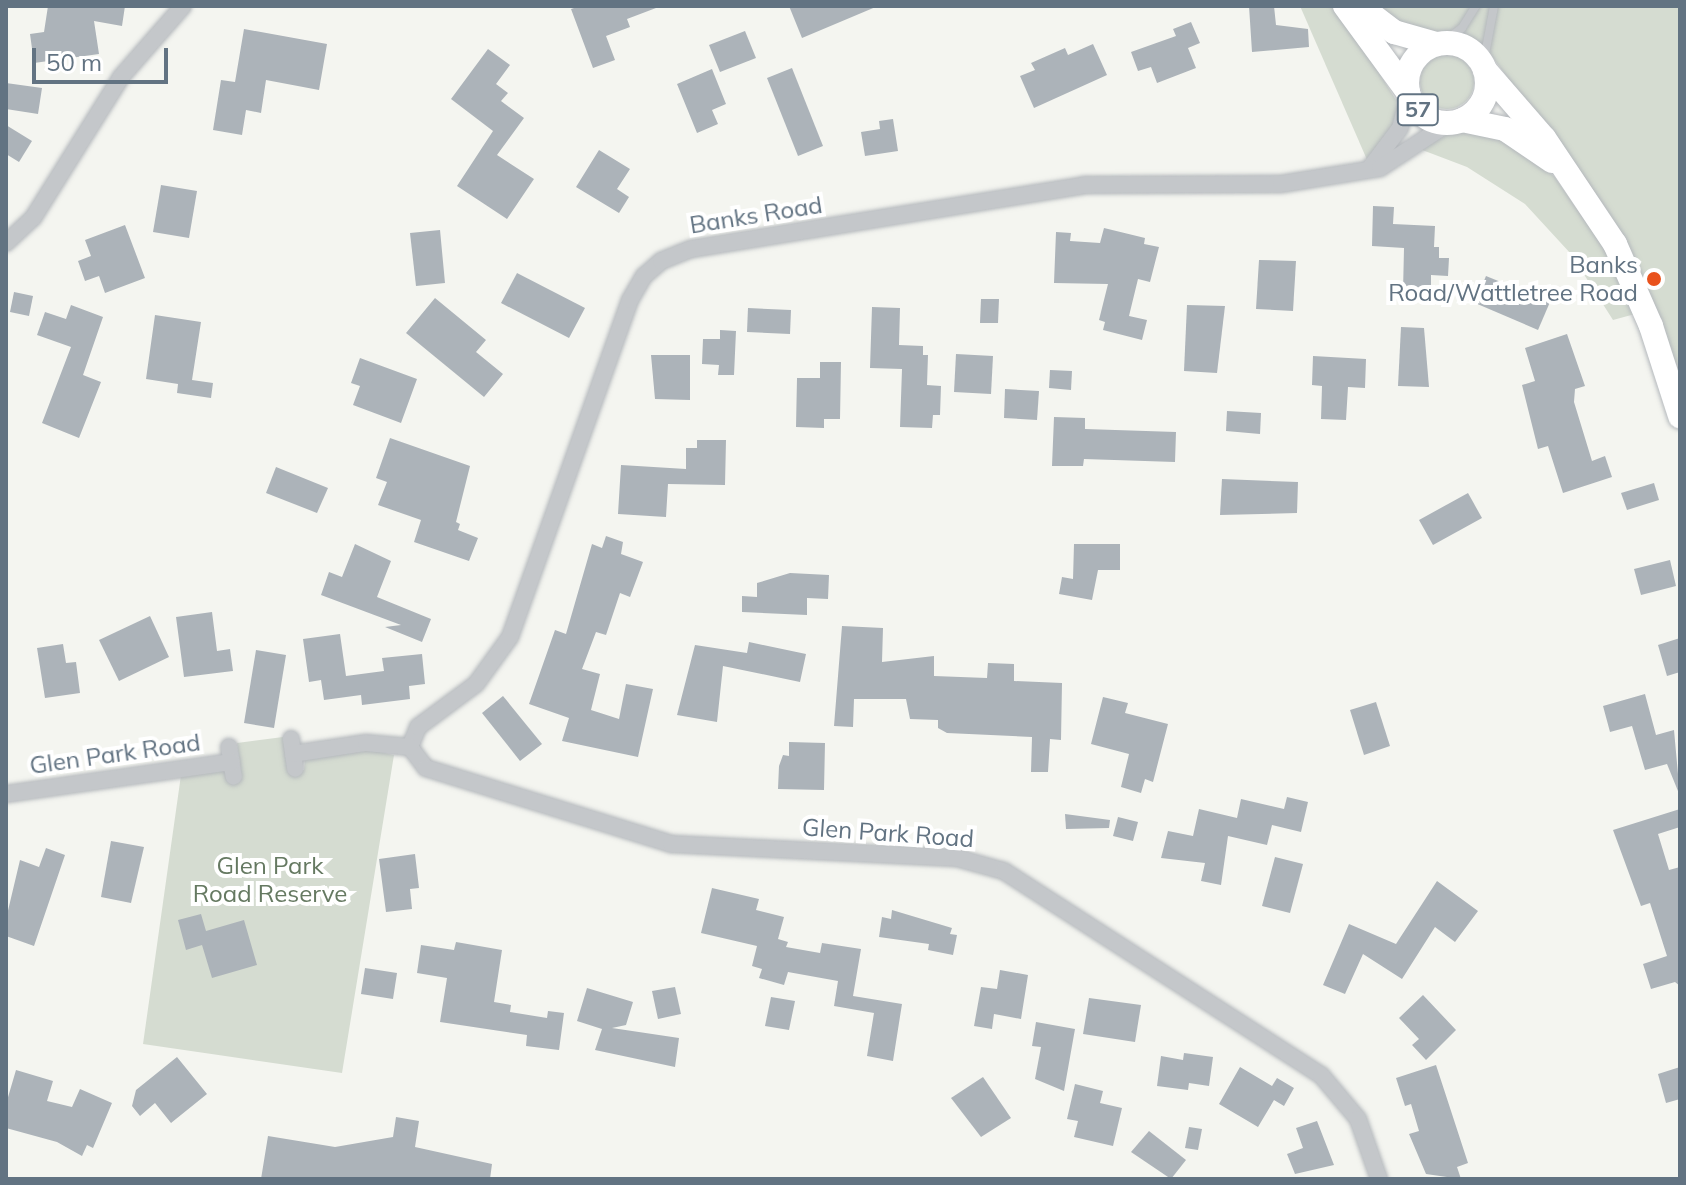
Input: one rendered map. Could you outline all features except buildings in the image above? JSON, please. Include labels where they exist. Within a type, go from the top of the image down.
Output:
[{"type":"main road","name":"57","points":[[1345,6],[1424,116],[1505,129],[1561,166]]},
{"type":"main road","name":"57","points":[[1360,6],[1394,32],[1466,47],[1532,122],[1628,268],[1680,416]]},
{"type":"main road","name":"57","points":[[1408,94],[1412,62],[1439,43]]},
{"type":"main road","name":"57","points":[[1456,121],[1481,105],[1484,67]]},
{"type":"street","points":[[6,243],[33,218],[121,77],[183,6]]},
{"type":"street","points":[[1369,169],[1400,128],[1408,94]]},
{"type":"street","name":"Banks Road","points":[[410,747],[418,727],[476,684],[510,637],[630,300],[661,261],[700,247],[1084,185],[1281,184],[1369,169],[1388,165],[1456,121]]},
{"type":"street","points":[[293,754],[366,743],[410,747]]},
{"type":"street","name":"Glen Park Road","points":[[410,747],[426,768],[671,844],[957,858],[1004,871],[1321,1075],[1358,1119],[1379,1179]]},
{"type":"street","name":"Glen Park Road","points":[[6,794],[232,762]]},
{"type":"lane","points":[[1439,43],[1462,28],[1476,6]]},
{"type":"lane","points":[[1484,67],[1494,6]]},
{"type":"green space","points":[[1300,6],[1337,6],[1396,100],[1397,121],[1368,162]]},
{"type":"green space","points":[[1371,6],[1680,6],[1680,386],[1652,298],[1618,229],[1491,55],[1467,35],[1422,33]]},
{"type":"green space","points":[[1447,55],[1466,63],[1474,82],[1466,101],[1447,109],[1428,101],[1420,82],[1428,63]]},
{"type":"green space","points":[[1472,130],[1493,133],[1554,176],[1603,247],[1635,314],[1613,320],[1571,254],[1525,204],[1467,167],[1417,148],[1445,135]]},
{"type":"green space","name":"Glen Park Road Reserve","points":[[283,737],[288,772],[304,770],[305,759],[365,749],[394,755],[342,1073],[143,1044],[181,775],[222,770],[242,778],[237,743]]},
{"type":"place","name":"Banks Road/Wattletree Road","points":[[1654,279]]}]
